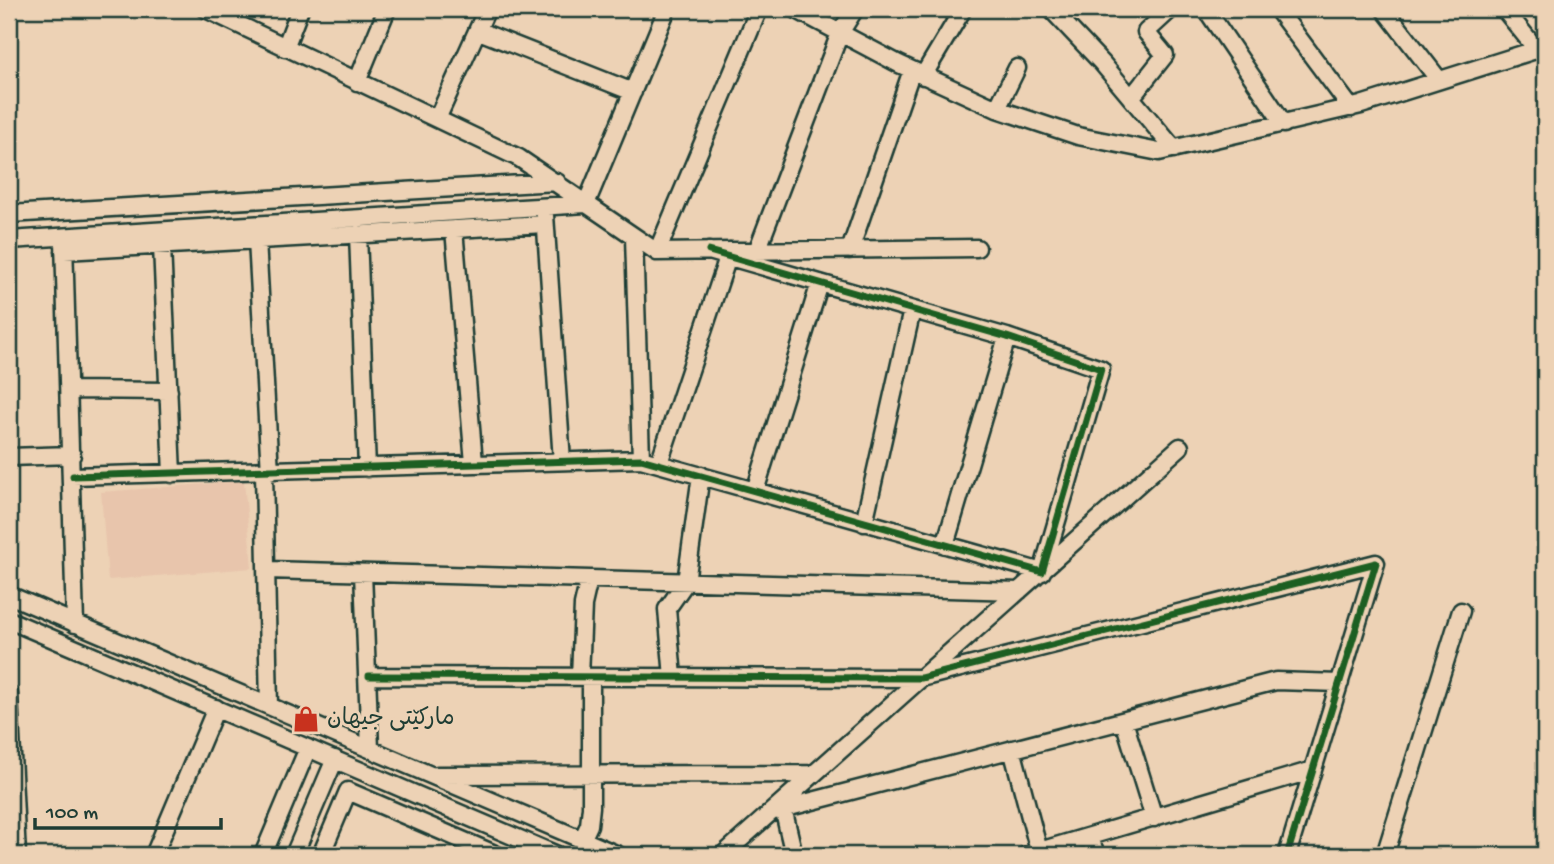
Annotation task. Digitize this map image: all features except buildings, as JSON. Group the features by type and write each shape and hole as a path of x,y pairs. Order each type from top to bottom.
{"street":[{"path":"208,9 519,158 657,252 709,251 729,254 820,284 1007,337 1101,369 1042,572"},
{"path":"285,48 300,9"},
{"path":"357,82 387,9"},
{"path":"437,119 487,9"},
{"path":"586,204 667,9"},
{"path":"657,252 759,9"},
{"path":"794,9 918,73 997,109 1078,136 1159,152 1351,108 1541,49 1504,9"},
{"path":"757,251 840,33 855,9"},
{"path":"850,250 918,73 963,9"},
{"path":"1131,98 1165,55 1146,32 1171,9"},
{"path":"1206,9 1284,124"},
{"path":"1277,9 1351,108"},
{"path":"1384,9 1439,80"},
{"path":"1055,10 1174,149"},
{"path":"479,31 633,92"},
{"path":"997,109 1017,68"},
{"path":"9,214 557,182"},
{"path":"9,240 162,246 454,229 545,216 586,204"},
{"path":"64,243 545,216"},
{"path":"545,216 562,461"},
{"path":"454,229 474,463"},
{"path":"358,234 367,468"},
{"path":"634,237 641,459"},
{"path":"257,240 267,472 269,706"},
{"path":"64,243 73,476 75,624"},
{"path":"162,246 172,474"},
{"path":"729,254 757,251 977,248"},
{"path":"659,463 729,254"},
{"path":"755,491 820,284"},
{"path":"864,523 912,310"},
{"path":"945,545 1007,337"},
{"path":"70,390 169,391"},
{"path":"723,855 777,810 812,774 1180,447"},
{"path":"9,457 72,455"},
{"path":"73,476 641,459 1042,572"},
{"path":"673,677 667,609 687,582 701,475"},
{"path":"369,676 921,678 1376,563 1287,855"},
{"path":"268,570 1019,591"},
{"path":"363,573 370,749"},
{"path":"582,840 589,825 583,605 589,579"},
{"path":"9,595 618,855"},
{"path":"1385,855 1461,611"},
{"path":"9,620 557,855"},
{"path":"777,810 1276,681 1340,683"},
{"path":"9,694 17,855"},
{"path":"154,855 216,708"},
{"path":"1124,721 1154,818"},
{"path":"263,855 308,748"},
{"path":"1012,750 1033,853 1313,770"},
{"path":"294,855 335,760"},
{"path":"431,775 812,774"},
{"path":"321,855 348,791 497,855"},
{"path":"777,810 794,855"},
{"path":"1090,836 1096,855"}],"shaded area":[{"path":"244,481 252,568 108,580 101,492"}],"cycle path":[{"path":"73,476 641,459 1042,572 1101,369 1007,337 709,251"},
{"path":"369,676 921,678 1376,563 1287,855"}],"place":[{"name":"مارکێتی جیهان","path":"306,719"}]}
